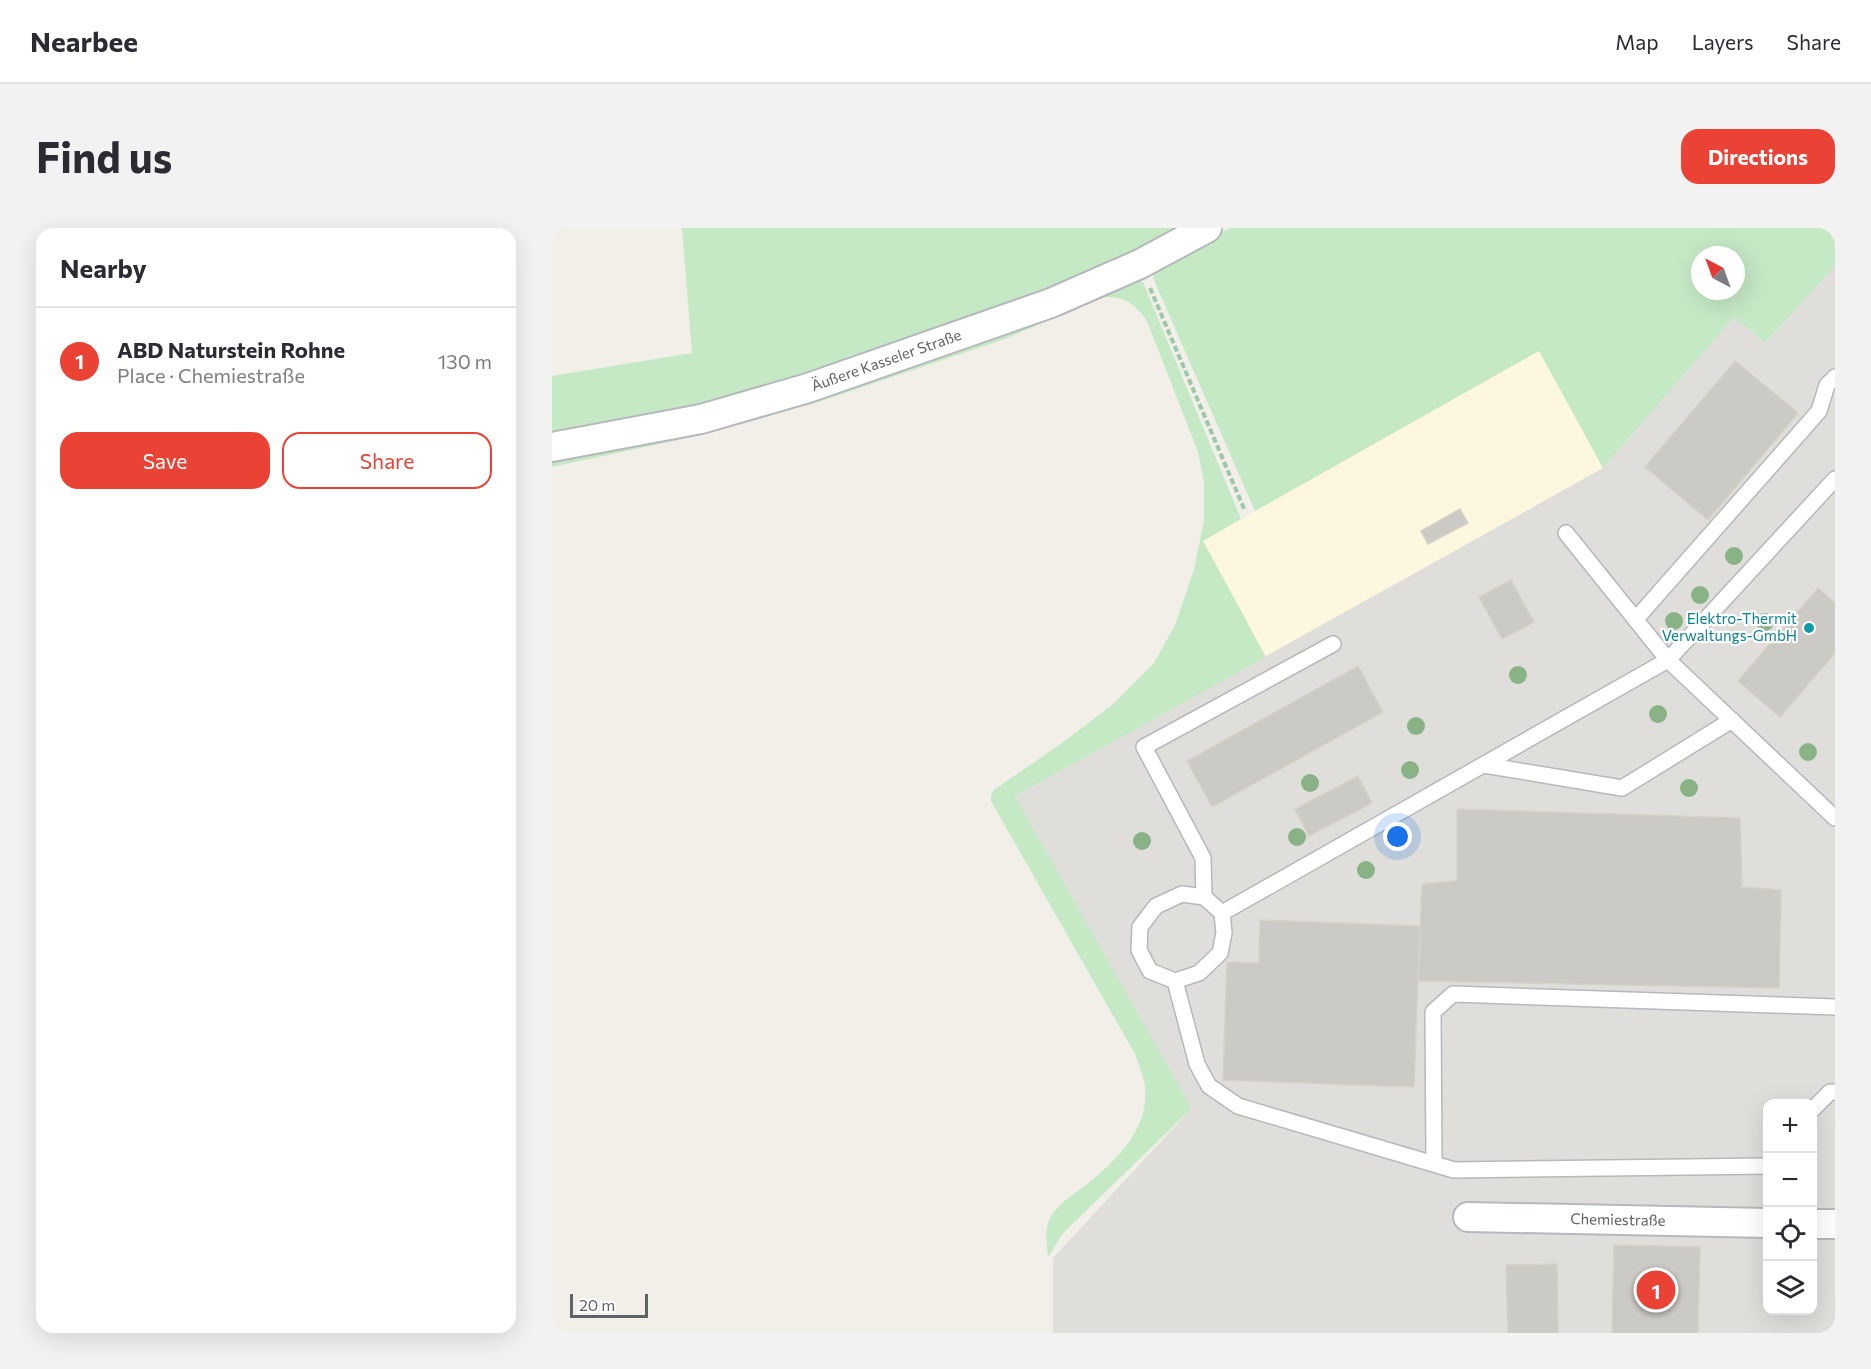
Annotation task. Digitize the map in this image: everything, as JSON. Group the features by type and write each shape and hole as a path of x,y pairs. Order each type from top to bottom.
{"street":[{"name":"Äußere Kasseler Straße","path":"552,447 701,419 808,388 1051,303 1140,264 1208,228"},
{"name":"Chemiestraße","path":"1468,1217 1763,1223"},
{"path":"1817,1224 1835,1224"}],"lane":[{"path":"1636,620 1819,411 1827,385 1835,377"},
{"path":"1222,913 1668,660 1835,479"},
{"path":"1566,533 1668,660 1835,818"},
{"path":"1204,897 1203,858 1144,747 1333,644"},
{"path":"1484,765 1622,788 1732,720"},
{"path":"1182,894 1204,897 1222,913 1224,933 1220,953 1199,973 1175,981 1150,971 1139,950 1140,927 1156,906 1182,894"},
{"path":"1175,981 1197,1064 1209,1086 1238,1106 1454,1170 1763,1166"},
{"path":"1434,1164 1433,1011 1453,994 1835,1007"},
{"path":"1817,1105 1830,1092 1835,1092"}],"path":[{"path":"1149,286 1245,511"}],"shaded area":[{"path":"1835,266 1835,1333 1053,1333 1053,1258 1192,1108 1015,796 1603,468 1734,317 1765,343"},
{"path":"1539,351 1603,468 1266,657 1203,541"}],"green space":[{"path":"682,228 1188,228 1007,309 710,406 552,438 552,376 692,353"},
{"path":"1230,228 1835,228 1835,266 1765,343 1734,317 1603,468 1539,351 1255,511 1153,278 1156,265"},
{"path":"1132,279 1143,282 1241,519 1203,541 1266,657 1015,796 1192,1108 1063,1233 1048,1257 1047,1231 1051,1216 1062,1203 1109,1165 1130,1140 1143,1113 1144,1081 1135,1054 991,801 991,795 994,790 1112,705 1154,663 1175,625 1194,570 1204,520 1204,482 1198,452 1147,321 1138,309 1128,302 1122,299 1101,297 1005,339 815,403 701,435 552,467 552,460"}],"building":[{"path":"1735,361 1798,413 1708,520 1645,467"},
{"path":"1460,509 1468,523 1428,544 1421,531"},
{"path":"1511,580 1534,622 1502,639 1479,597"},
{"name":"Elektro-Thermit Verwaltungs-GmbH","path":"1818,588 1835,603 1835,653 1780,717 1738,681"},
{"path":"1358,666 1383,712 1212,807 1187,761"},
{"path":"1358,776 1372,803 1309,836 1295,809"},
{"path":"1457,809 1740,818 1742,887 1781,890 1779,988 1418,981 1422,884 1457,881"},
{"path":"1260,920 1420,926 1414,1087 1223,1080 1227,962 1259,963"},
{"path":"1614,1245 1700,1247 1698,1333 1612,1333"},
{"path":"1557,1264 1558,1333 1508,1333 1506,1265"}],"place":[{"name":"Elektro-Thermit Verwaltungs-GmbH","path":"1809,628"},
{"name":"ABD Naturstein Rohne","path":"1656,1290"}]}
